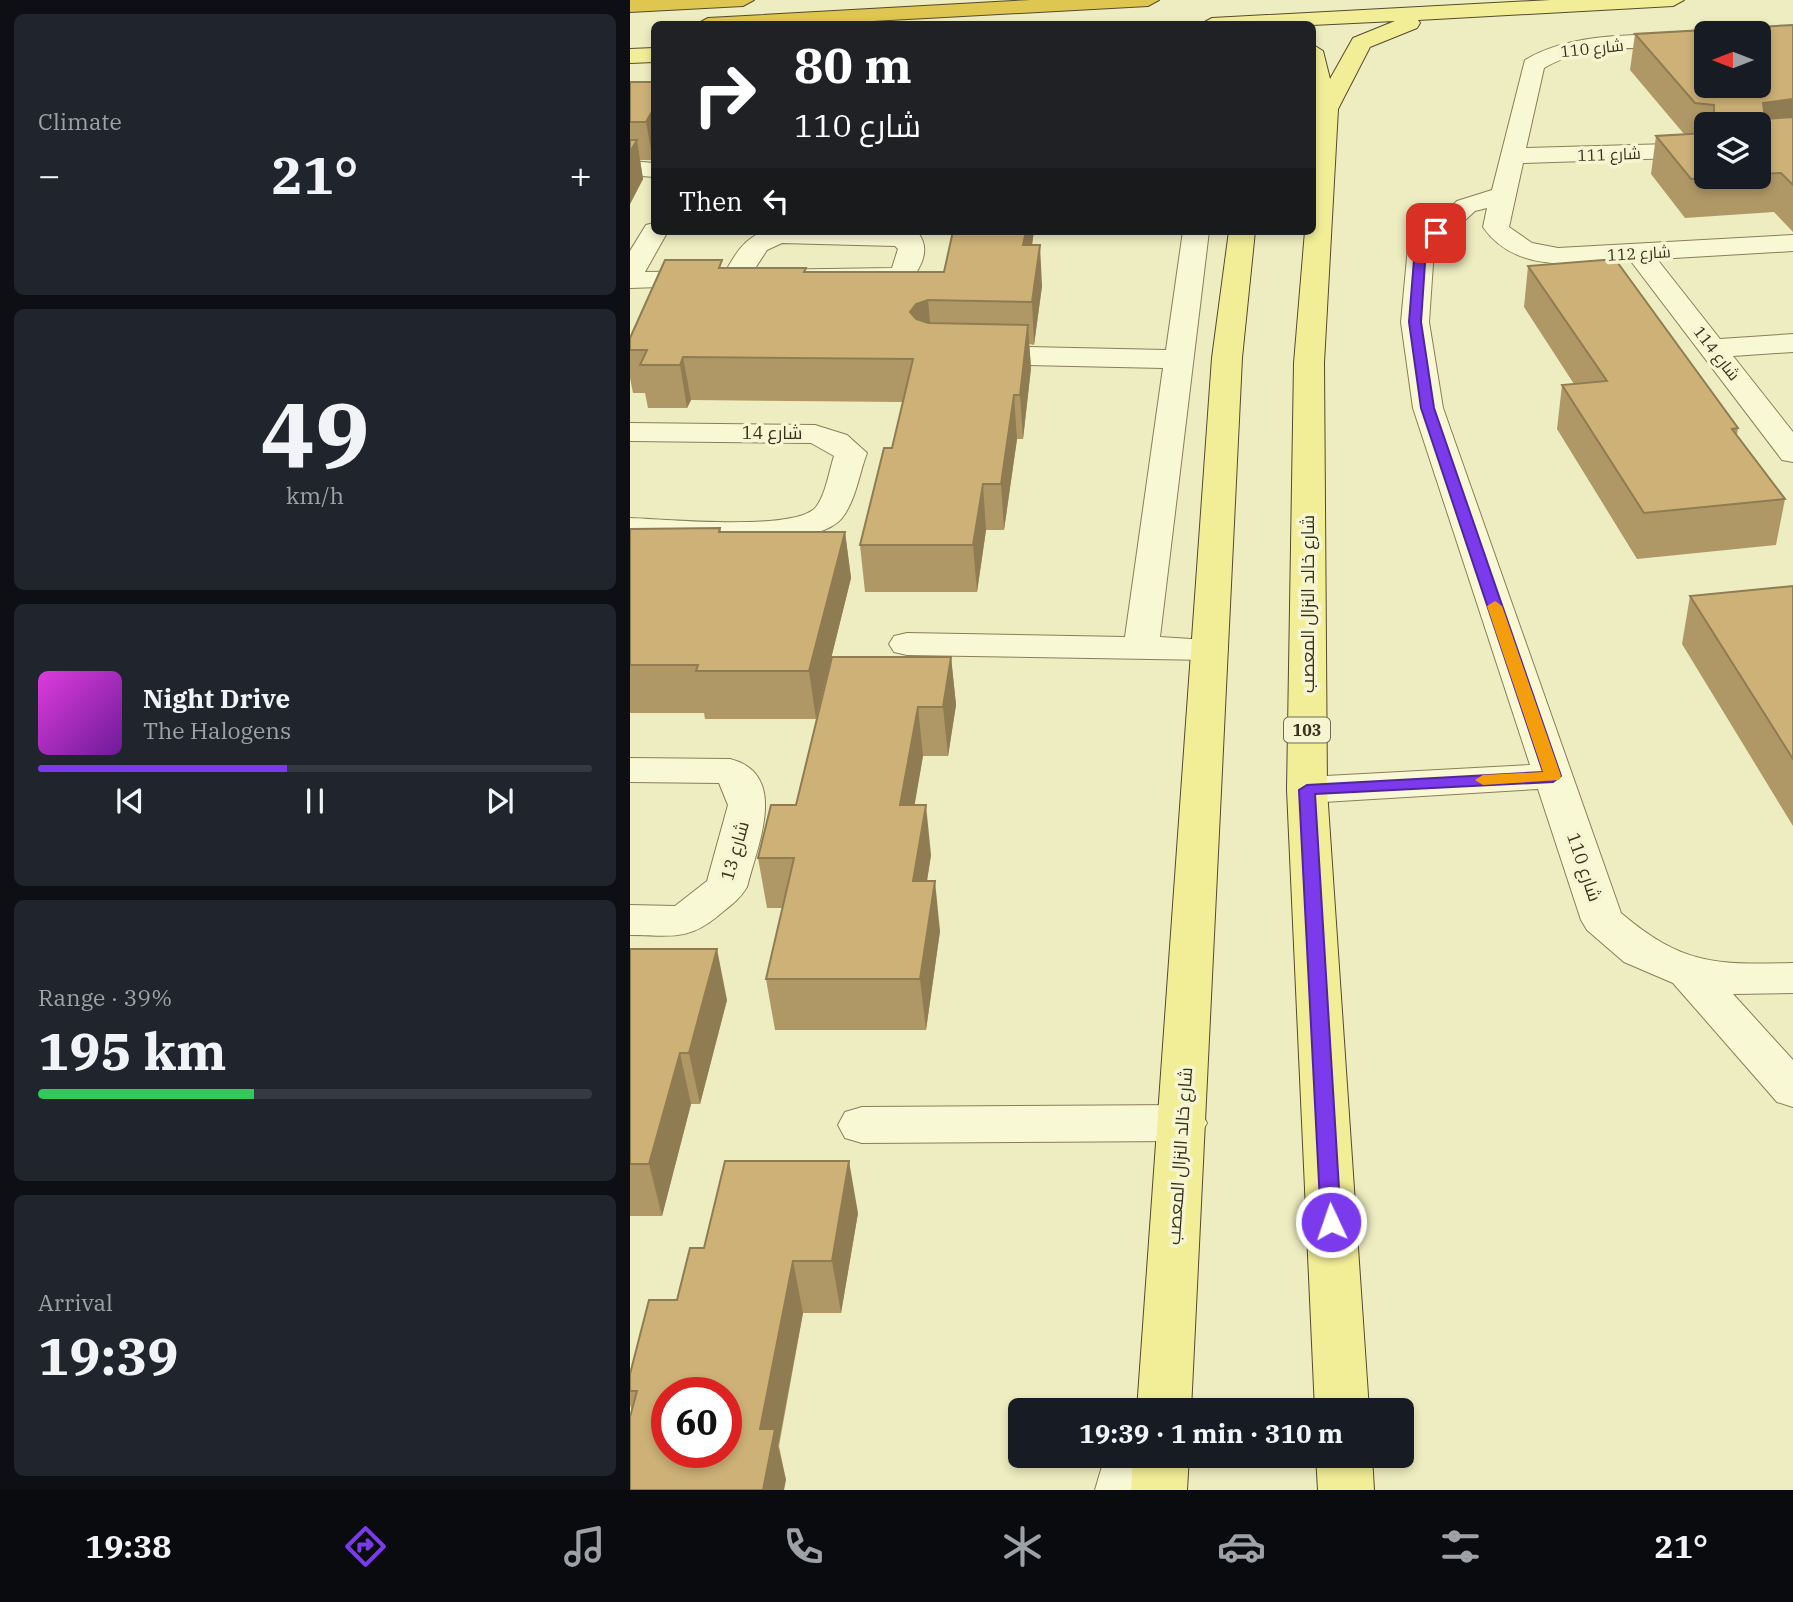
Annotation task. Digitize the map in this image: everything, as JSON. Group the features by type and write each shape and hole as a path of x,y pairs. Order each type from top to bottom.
{"highway":[{"path":"630,4 718,0"},
{"path":"630,4 748,0"},
{"path":"763,21 1148,0"}],"main road":[{"path":"1224,21 1253,14 1304,21 1673,0"},
{"path":"1326,108 1361,43 1442,12"},
{"path":"630,56 651,55"},
{"name":"شارع خالد النزال المعصب","path":"1316,68 1326,108 1309,363 1307,790 1341,1398"},
{"name":"شارع خالد النزال المعصب","path":"1165,1398 1227,358 1242,235"},
{"path":"1159,1490 1160,1468"},
{"path":"1345,1468 1346,1490"}],"street":[{"name":"شارع 110","path":"1694,42 1558,50 1543,56 1533,65 1498,212 1466,206 1421,247 1415,322 1427,408 1602,920 1640,953 1689,973 1740,980 1793,978"},
{"name":"شارع 111","path":"1512,155 1579,156 1694,151"},
{"path":"630,168 651,170"},
{"name":"شارع 112","path":"1498,212 1502,238 1531,252 1558,256 1639,254 1793,243"},
{"path":"630,274 653,235"},
{"path":"1141,648 1195,235"},
{"path":"630,280 900,276 906,269 912,245 910,240 895,238 782,236 763,239 755,245 736,278"},
{"name":"114 شارع","path":"1639,254 1793,453"},
{"path":"1714,348 1793,343"},
{"path":"945,354 1179,359"},
{"name":"شارع 14","path":"630,432 815,434 836,442 851,453 829,514 812,525 779,532 630,528"},
{"path":"907,644 1210,649"},
{"name":"شارع 13","path":"630,770 730,771 743,786 748,805 726,887 685,920 630,920"},
{"path":"1307,790 1553,776"},
{"path":"1689,973 1793,1090"},
{"path":"862,1125 1183,1123"},
{"path":"1150,1398 1168,1335"},
{"path":"1123,1490 1129,1468"}],"building":[{"path":"1793,25 1793,99 1763,103 1764,112 1714,112 1714,105 1695,103 1635,34 1694,31 1694,98 1771,98 1771,26"},
{"path":"630,82 651,82 651,113 646,122 630,122"},
{"path":"1793,117 1793,185 1781,173 1771,173 1771,119"},
{"path":"1694,134 1694,179 1691,179 1656,136"},
{"path":"630,140 637,140 630,152"},
{"path":"952,235 1025,235 1023,245 1040,245 1032,302 928,300 916,304 910,312 916,319 928,323 1028,325 1020,395 1014,395 1001,484 983,484 973,545 860,545 884,448 892,448 913,359 683,357 680,365 640,365 647,350 630,350 630,338 665,260 722,260 719,268 806,268 804,272 944,272"},
{"path":"1615,259 1738,428 1732,429 1785,499 1644,513 1562,385 1607,381 1528,266"},
{"path":"720,528 719,532 845,532 809,671 696,671 698,665 630,665 630,529"},
{"path":"1793,586 1793,759 1690,596"},
{"path":"832,657 951,657 943,707 918,707 900,805 926,805 913,881 935,881 920,979 766,979 794,858 758,858 771,805 796,805"},
{"path":"630,949 717,949 689,1053 680,1053 649,1164 630,1164"},
{"path":"725,1161 849,1161 832,1261 793,1261 760,1429 775,1429 763,1490 630,1490 630,1417 637,1391 630,1391 630,1374 649,1300 677,1300 690,1248 704,1248"}],"slow traffic":[{"path":"1483,780 1553,776 1495,606"}],"route":[{"path":"1331,1222 1307,790 1553,776 1427,408 1415,322 1421,247 1436,233"}]}
